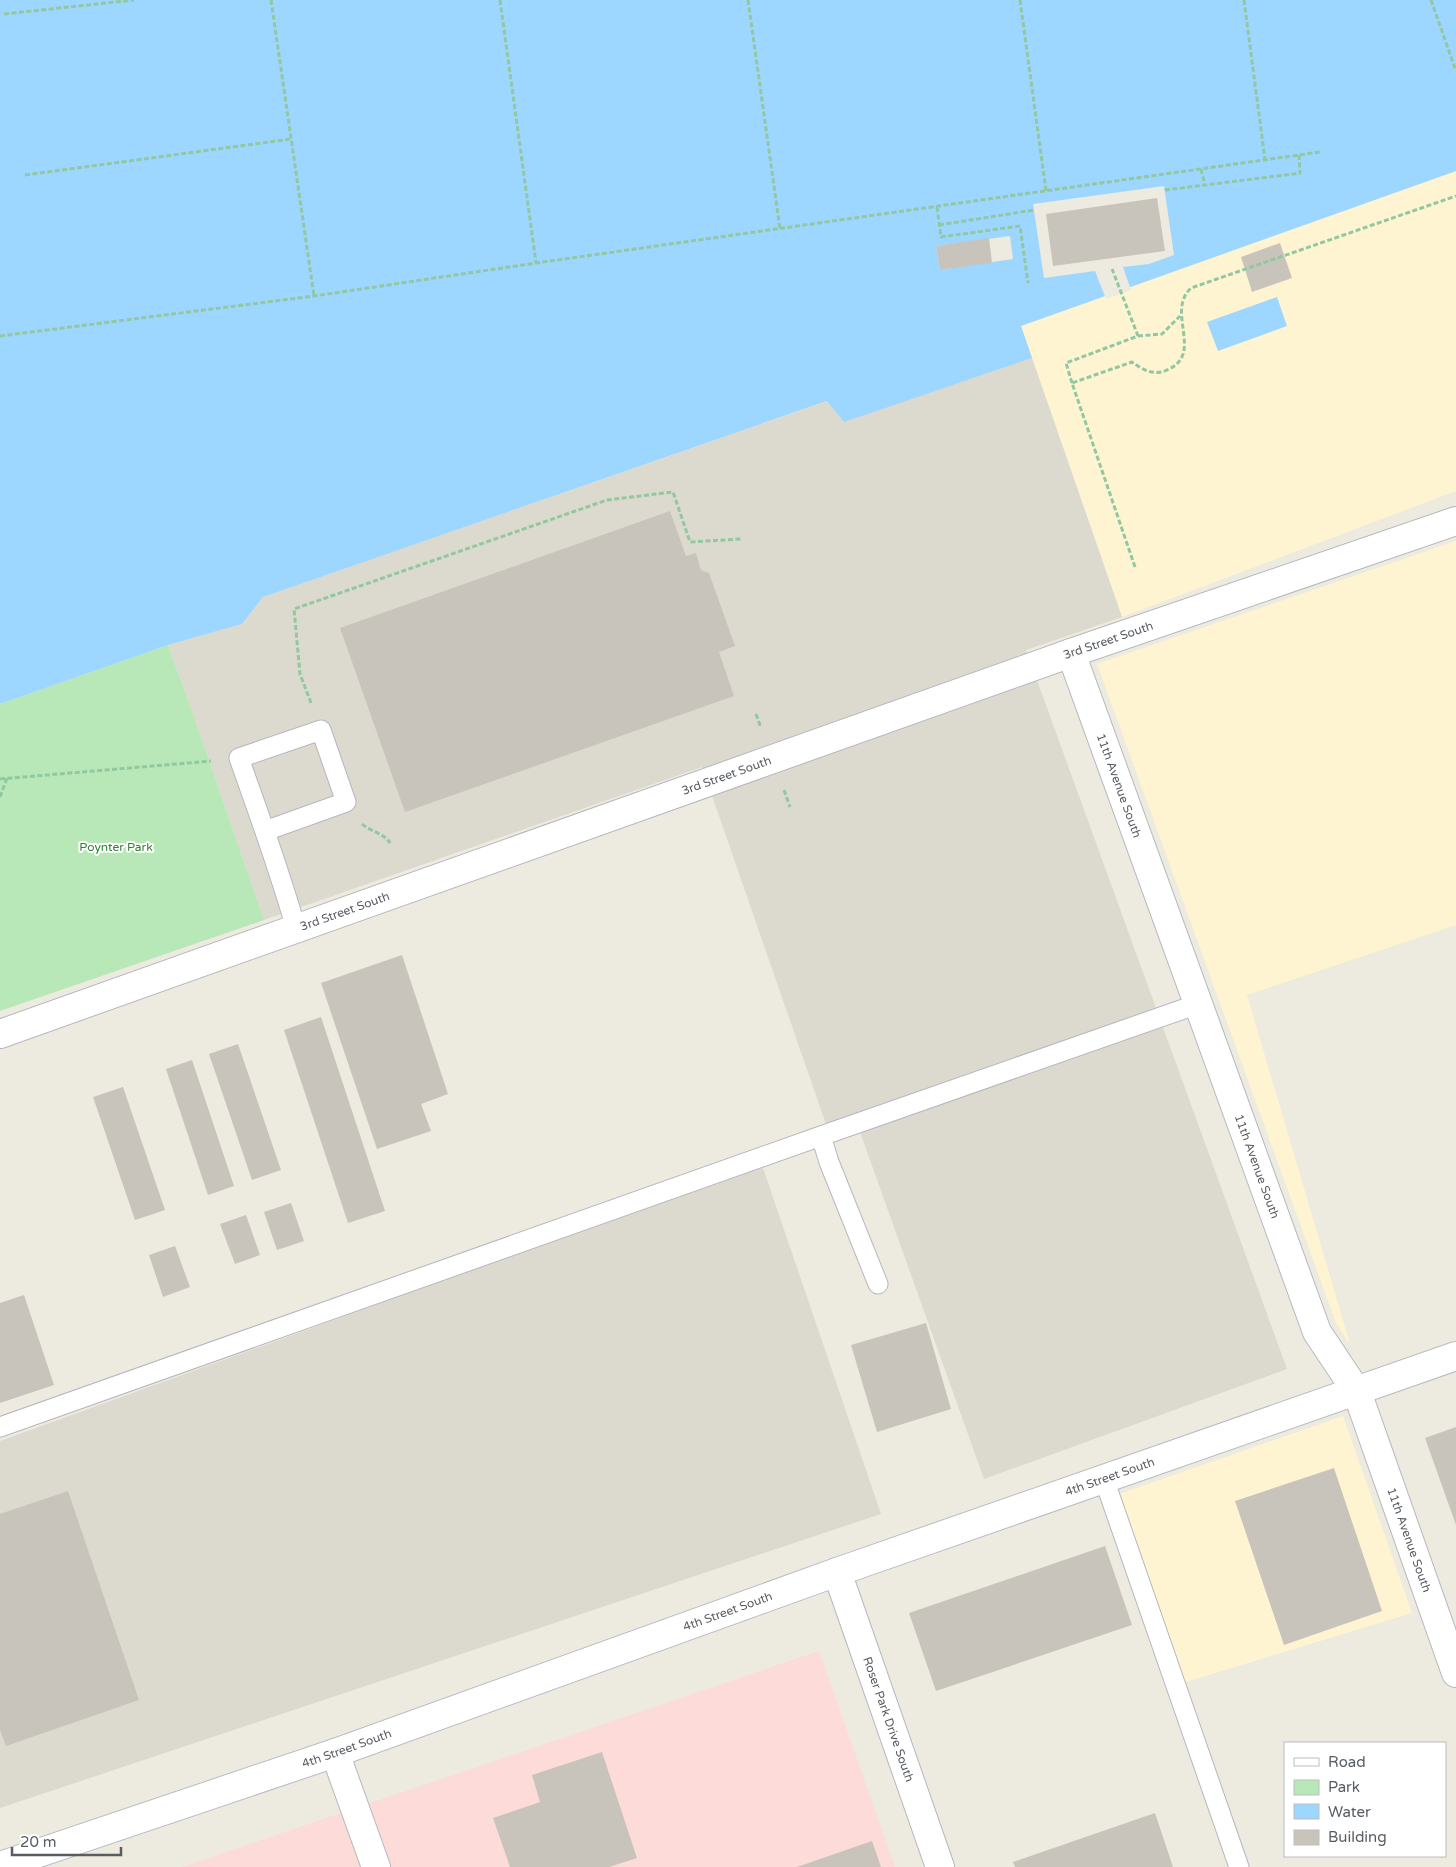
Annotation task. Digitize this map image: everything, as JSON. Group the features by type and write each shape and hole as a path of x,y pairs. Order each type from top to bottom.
{"street":[{"name":"3rd Street South","path":"0,1034 1071,653 1456,521"},
{"name":"11th Avenue South","path":"1071,653 1317,1332 1357,1392 1456,1673"},
{"name":"4th Street South","path":"0,1866 335,1753 837,1572 1456,1356"},
{"name":"Roser Park Drive South","path":"837,1572 940,1867"},
{"path":"335,1753 376,1867"}],"lane":[{"path":"265,830 346,802 320,730 239,758 283,881 296,929"},
{"path":"0,1427 1198,1004"},
{"path":"821,1136 829,1162 878,1284"},
{"path":"1104,1479 1239,1867"}],"path":[{"path":"4,14 134,0"},
{"path":"271,0 314,296"},
{"path":"500,0 536,263"},
{"path":"748,0 780,229"},
{"path":"1020,0 1046,191"},
{"path":"1244,0 1265,160"},
{"path":"1431,0 1456,71"},
{"path":"25,175 291,138"},
{"path":"0,336 314,296 1320,152"},
{"path":"1165,190 1301,173 1299,155"},
{"path":"1201,169 1204,185"},
{"path":"1072,383 1132,362 1142,370 1153,373 1164,372 1176,366 1182,357 1186,344 1181,315 1182,303 1185,294 1191,288 1456,196"},
{"path":"936,207 941,237 1020,226 1028,283"},
{"path":"939,225 1034,210"},
{"path":"1112,269 1138,336"},
{"path":"1135,567 1066,363 1138,336 1162,334 1181,315"},
{"path":"320,730 300,674 294,609 608,500 673,492 690,542 741,538"},
{"path":"0,779 239,758"},
{"path":"0,797 8,778"}],"shaded area":[{"path":"1456,171 1456,491 1122,617 1021,326"},
{"path":"1032,358 1122,617 1026,650 1287,1369 984,1479 855,1118 827,1127 702,767 264,920 168,645 242,624 263,597 828,401 844,421"},
{"path":"1456,541 1456,925 1247,995 1350,1344 1336,1323 1097,664"},
{"path":"762,1165 881,1514 0,1808 0,1441"},
{"path":"1343,1416 1412,1613 1169,1687 1102,1500"},
{"path":"819,1651 895,1867 182,1867"}],"green space":[{"name":"Poynter Park","path":"168,645 264,920 0,1011 0,704"}],"water":[{"path":"0,0 1456,0 1456,171 1021,326 1032,358 844,422 827,401 263,597 242,624 168,645 0,704"},
{"path":"1277,297 1287,326 1218,351 1207,322"}],"pier":[{"path":"1164,186 1174,255 1149,264 1123,267 1131,290 1106,299 1095,271 1044,278 1033,204"},
{"path":"1010,236 1013,259 940,270 936,246"}],"building":[{"path":"1157,198 1165,251 1053,266 1046,214"},
{"path":"989,238 992,263 940,270 936,246"},
{"path":"1280,243 1292,278 1252,292 1241,257"},
{"path":"670,511 686,556 696,553 701,570 709,573 735,646 719,652 734,696 405,812 340,628"},
{"path":"402,955 448,1094 421,1104 431,1131 377,1149 321,983"},
{"path":"321,1017 385,1211 348,1223 284,1030"},
{"path":"238,1044 281,1170 252,1180 209,1054"},
{"path":"192,1060 234,1186 208,1195 166,1069"},
{"path":"123,1087 165,1210 135,1220 93,1097"},
{"path":"291,1203 304,1241 277,1250 264,1212"},
{"path":"246,1215 260,1255 235,1264 220,1224"},
{"path":"175,1246 190,1287 163,1297 149,1255"},
{"path":"24,1295 54,1385 0,1403 0,1303"},
{"path":"926,1323 951,1409 877,1432 851,1345"},
{"path":"1456,1427 1456,1525 1425,1438"},
{"path":"1334,1468 1382,1611 1284,1645 1235,1501"},
{"path":"68,1491 139,1700 6,1746 0,1730 0,1514"},
{"path":"1105,1546 1132,1625 936,1691 909,1613"},
{"path":"602,1752 637,1858 609,1867 510,1867 493,1818 540,1802 532,1775"},
{"path":"1155,1813 1173,1867 1015,1867 1013,1862"},
{"path":"872,1841 881,1867 797,1867"}]}
